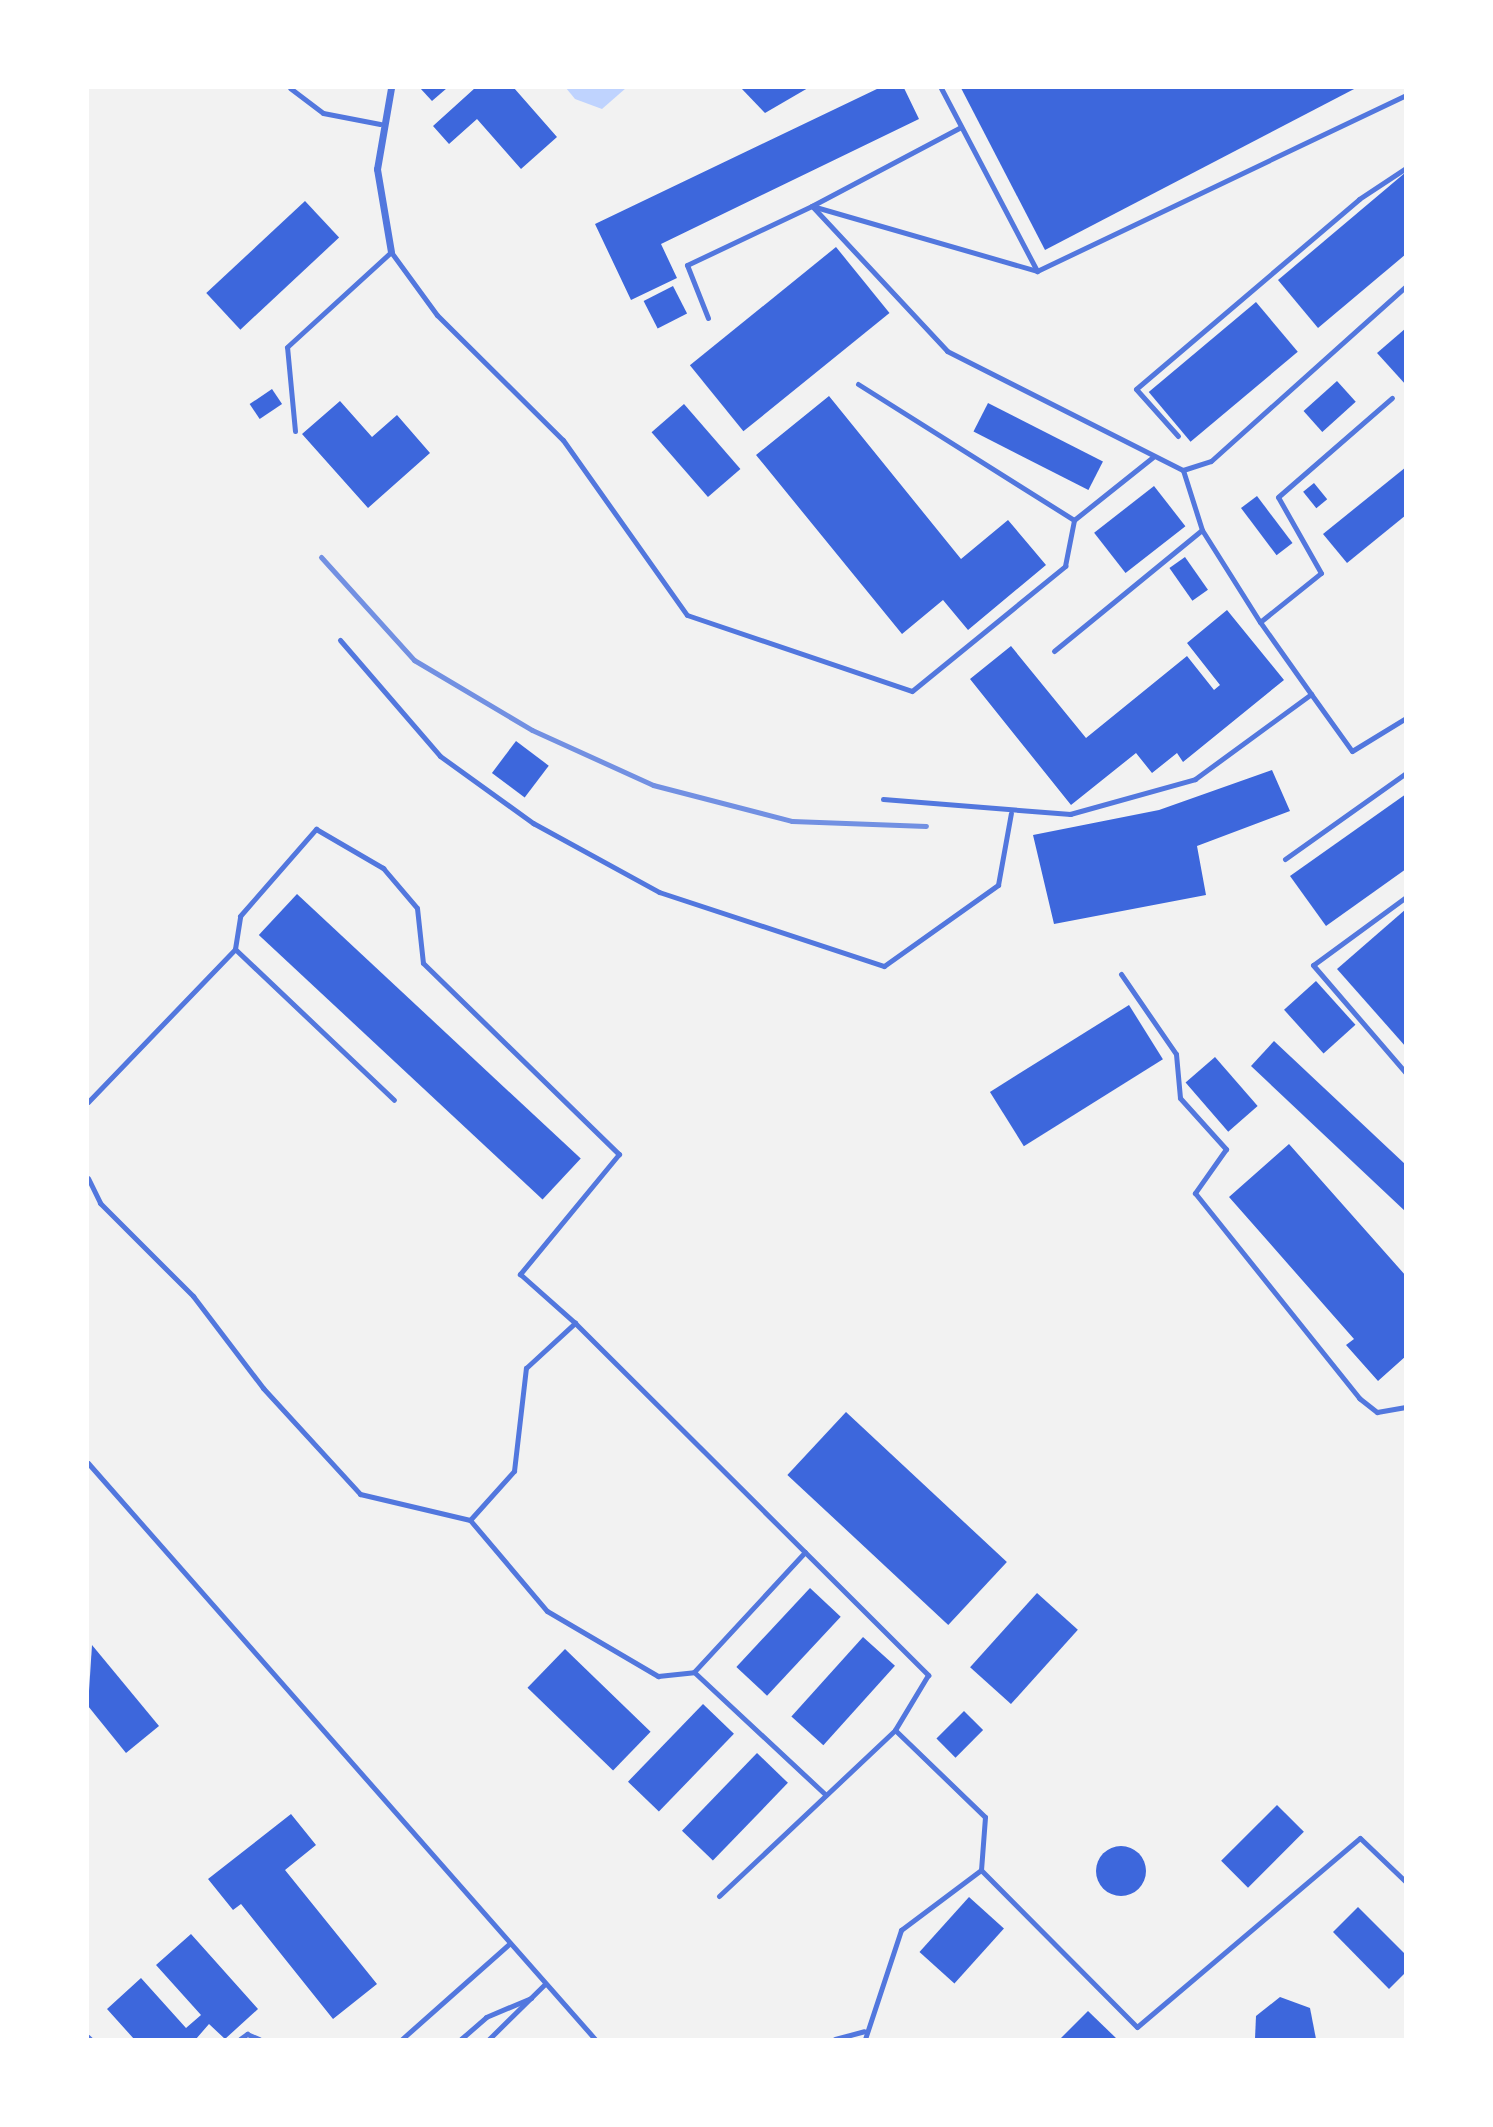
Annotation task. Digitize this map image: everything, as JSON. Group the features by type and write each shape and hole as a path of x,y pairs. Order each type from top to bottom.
{"street":[{"path":"391,88 380,124 377,169 391,252"}],"lane":[{"path":"290,88 323,113 380,124"},
{"path":"941,88 1037,271"},
{"path":"812,206 1037,271 1405,95"},
{"path":"708,318 687,265 812,206 961,127"},
{"path":"1178,436 1136,389 1359,199 1405,168"},
{"path":"812,206 947,351 1183,470 1211,461 1405,286"},
{"path":"295,431 287,347 391,252 438,315 563,440 687,615 912,691 1065,566 1074,520 1153,457"},
{"path":"858,384 1074,520"},
{"path":"1260,622 1321,573 1278,497 1392,398"},
{"path":"1183,470 1202,530 1260,622 1352,751 1405,718"},
{"path":"1054,651 1202,530"},
{"path":"340,640 440,756 533,823 659,892 884,966 998,885 1011,813"},
{"path":"884,799 1011,813 1070,814 1195,779 1311,694"},
{"path":"1285,859 1405,774"},
{"path":"88,1102 235,949 240,916 316,829 383,868 417,908 424,963 619,1154 520,1274 575,1324 928,1675 895,1730 719,1896"},
{"path":"1405,897 1313,965 1405,1073"},
{"path":"235,949 394,1100"},
{"path":"1121,974 1176,1054 1180,1098 1226,1149 1195,1193 1359,1398 1377,1412 1405,1407"},
{"path":"88,1178 100,1203 193,1296 263,1388 360,1494 470,1520 547,1611 659,1676 694,1672 804,1552"},
{"path":"470,1520 514,1471 526,1367 575,1324"},
{"path":"88,1463 594,2039"},
{"path":"694,1672 826,1795"},
{"path":"865,2039 864,2031 901,1930 981,1870 985,1817 895,1730"},
{"path":"981,1870 1137,2027 1360,1839 1405,1882"},
{"path":"402,2039 510,1943"},
{"path":"489,2039 545,1984"},
{"path":"461,2039 486,2017 531,1998"},
{"path":"835,2039 864,2031"},
{"path":"240,2039 247,2034 259,2039"}],"water":[{"path":"566,88 626,88 602,109 575,99"}],"building":[{"path":"420,88 447,88 432,101"},
{"path":"475,88 514,88 557,137 521,169 477,119 449,144 433,126"},
{"path":"741,88 808,88 765,113"},
{"path":"879,88 904,88 919,119 661,244 677,278 631,300 595,224"},
{"path":"961,88 1356,88 1045,250"},
{"path":"1406,172 1406,254 1318,328 1278,280"},
{"path":"305,201 339,238 240,330 206,293"},
{"path":"836,247 889,313 743,431 690,365"},
{"path":"673,286 687,314 658,329 644,301"},
{"path":"1256,302 1298,352 1191,442 1149,392"},
{"path":"1406,328 1406,385 1377,353"},
{"path":"1337,381 1356,402 1322,432 1304,411"},
{"path":"272,389 282,404 260,419 250,404"},
{"path":"829,396 961,559 1008,520 1046,565 968,630 943,600 902,634 756,455"},
{"path":"340,401 372,437 397,415 430,453 368,508 302,434"},
{"path":"988,403 1103,462 1088,490 973,432"},
{"path":"684,404 740,469 708,497 652,432"},
{"path":"1406,467 1406,515 1347,563 1323,534"},
{"path":"1314,483 1327,499 1316,508 1303,492"},
{"path":"1154,486 1185,526 1126,573 1094,533"},
{"path":"1257,496 1293,543 1277,555 1241,508"},
{"path":"1185,557 1208,590 1192,601 1169,568"},
{"path":"1227,610 1284,680 1183,762 1177,753 1152,773 1136,753 1071,805 970,679 1011,646 1086,738 1187,656 1214,690 1220,685 1187,643"},
{"path":"516,741 549,766 525,798 492,773"},
{"path":"1272,770 1290,811 1197,846 1206,895 1054,924 1033,835 1159,810"},
{"path":"1406,794 1406,869 1326,926 1290,876"},
{"path":"297,894 581,1159 543,1200 259,935"},
{"path":"1406,909 1406,1047 1337,969"},
{"path":"1316,981 1355,1025 1324,1054 1284,1010"},
{"path":"1129,1005 1163,1059 1024,1146 990,1092"},
{"path":"1274,1041 1406,1165 1406,1212 1251,1066"},
{"path":"1215,1057 1258,1106 1228,1132 1186,1083"},
{"path":"1289,1144 1406,1276 1406,1356 1378,1381 1346,1345 1354,1339 1229,1197"},
{"path":"846,1412 1007,1562 948,1625 787,1475"},
{"path":"810,1588 841,1617 767,1696 736,1667"},
{"path":"1037,1593 1078,1630 1011,1704 970,1667"},
{"path":"863,1637 895,1666 823,1745 791,1717"},
{"path":"92,1645 159,1726 126,1753 88,1706"},
{"path":"565,1649 651,1732 613,1771 527,1688"},
{"path":"703,1704 734,1734 659,1812 628,1782"},
{"path":"964,1711 983,1730 956,1758 936,1739"},
{"path":"757,1753 788,1783 713,1861 682,1831"},
{"path":"1277,1805 1304,1832 1248,1888 1221,1861"},
{"path":"291,1814 316,1845 285,1870 377,1984 333,2019 241,1904 233,1910 208,1879"},
{"path":"1121,1846 1139,1853 1146,1871 1139,1889 1121,1896 1103,1889 1096,1871 1103,1853"},
{"path":"969,1897 1004,1928 954,1983 919,1952"},
{"path":"1358,1907 1406,1955 1406,1972 1389,1989 1333,1932"},
{"path":"191,1934 258,2009 225,2039 209,2024 196,2039 134,2039 107,2009 141,1978 186,2028 201,2015 156,1965"},
{"path":"1280,1997 1310,2008 1316,2039 1255,2039 1256,2016"},
{"path":"1088,2011 1117,2039 1060,2039"}],"railway":[{"path":"321,557 414,660 532,730 653,785 792,821 926,826"}]}
